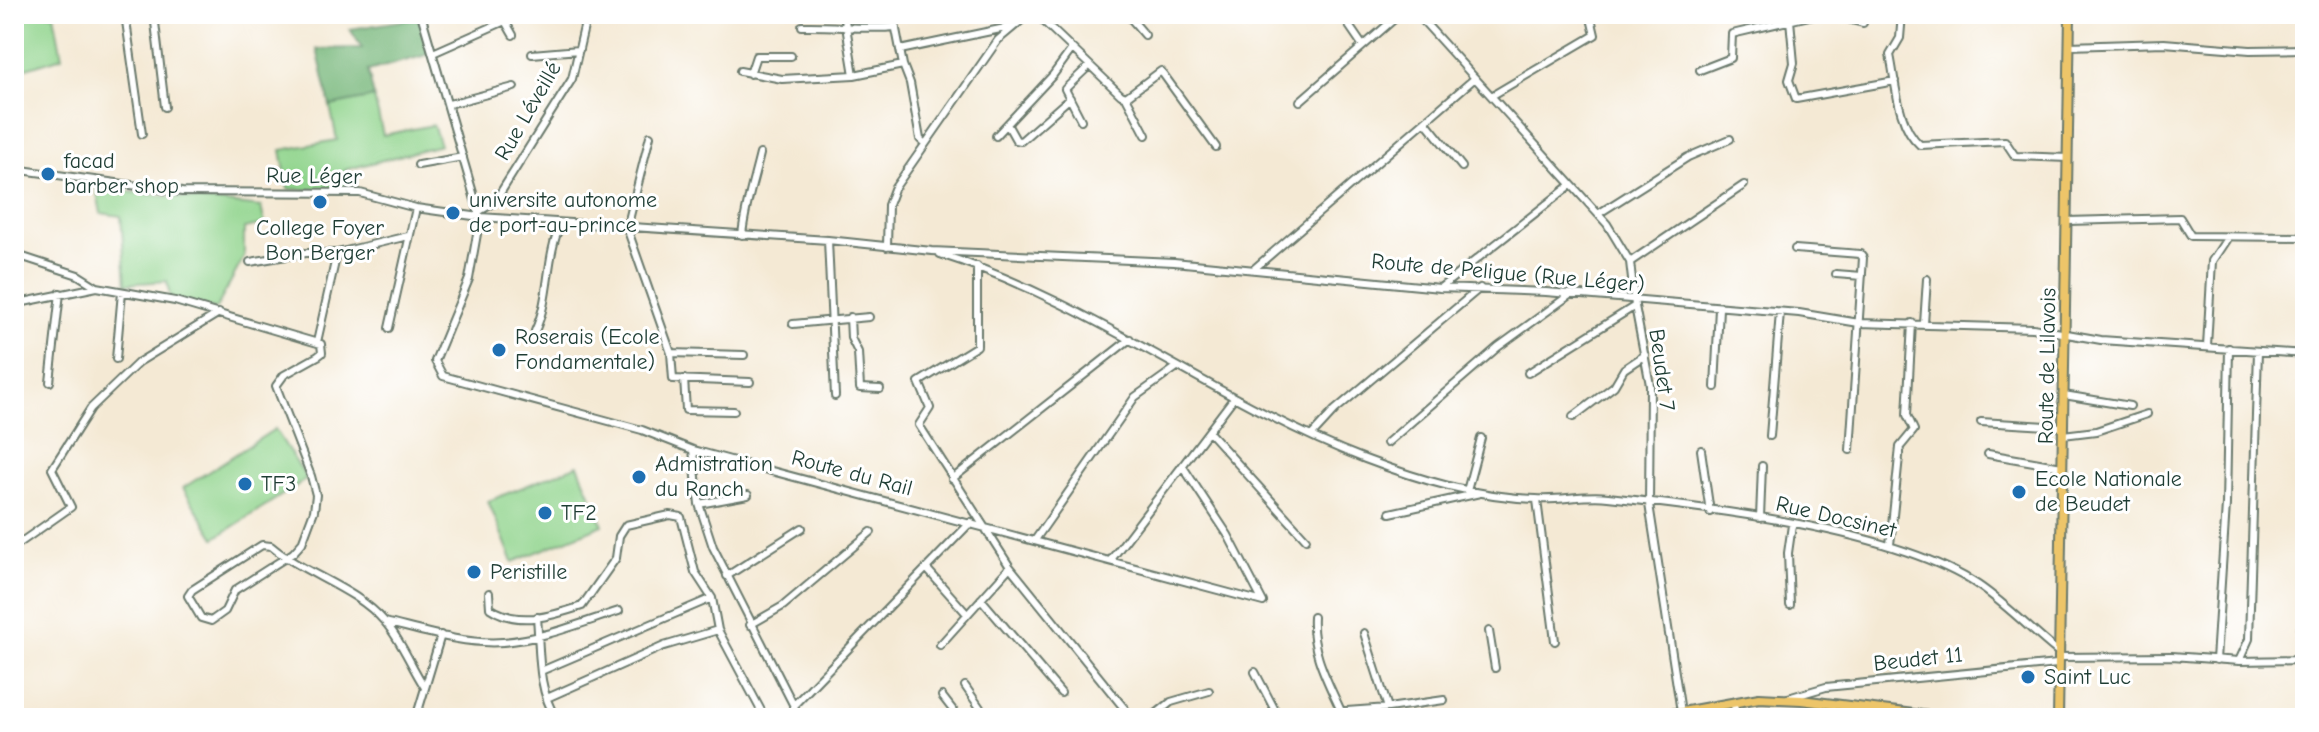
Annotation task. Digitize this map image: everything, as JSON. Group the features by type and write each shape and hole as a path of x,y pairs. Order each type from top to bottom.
{"main road":[{"name":"Route de Lilavois","path":"2058,718 2070,14"},
{"path":"1649,718 1733,703 1784,699 1946,718"}],"street":[{"path":"125,14 142,134"},
{"path":"154,14 165,107"},
{"path":"421,14 479,215"},
{"name":"Rue Léveillé","path":"479,215 494,203 572,79 587,14"},
{"path":"844,14 854,75"},
{"path":"893,14 920,139 925,144"},
{"path":"887,247 889,198 998,40 1029,14"},
{"path":"1036,14 1115,91 1126,97 1146,135"},
{"path":"1127,14 1145,35"},
{"path":"1341,14 1363,46"},
{"path":"1300,101 1400,14"},
{"name":"Beudet 7","path":"1417,14 1598,214 1630,262 1651,401 1649,504 1681,712"},
{"path":"1493,95 1595,35 1590,14"},
{"path":"1700,70 1731,58 1732,34 1818,14"},
{"path":"1828,14 1863,23"},
{"path":"1902,14 1900,38 1890,55 1909,132 1920,145 2005,141 2015,156 2068,158"},
{"path":"1790,20 1794,63 1789,80 1796,99 1895,81"},
{"path":"433,53 505,21 513,35"},
{"path":"802,26 844,25 854,30 896,27"},
{"path":"900,50 1012,26"},
{"path":"2069,46 2164,43 2250,50 2305,49"},
{"path":"996,136 1053,75 1072,49"},
{"path":"532,54 579,50"},
{"path":"750,74 756,56 791,56"},
{"path":"740,71 782,79 854,75 903,65"},
{"path":"1081,120 1066,86 1089,66"},
{"path":"1126,97 1161,71 1216,147"},
{"path":"1255,268 1475,78"},
{"path":"449,104 514,87"},
{"path":"1007,124 1015,138 1021,141 1070,98"},
{"path":"1425,121 1462,167"},
{"path":"650,136 627,228 671,353 673,379 750,382"},
{"path":"1598,214 1688,157 1730,139"},
{"path":"742,235 747,192 752,186 760,154"},
{"path":"418,165 463,157"},
{"name":"Rue Léger","path":"14,169 182,192 360,193 416,208 479,215 947,251"},
{"path":"1440,288 1571,185"},
{"path":"1630,262 1744,185"},
{"path":"389,328 416,208"},
{"name":"Route du Rail","path":"479,215 469,279 438,350 436,369 454,380 628,426 693,450 984,525 1263,602 1228,535 1183,467"},
{"path":"2067,221 2180,218 2186,222 2191,236 2305,237"},
{"path":"535,331 547,294 552,247 561,223"},
{"path":"250,262 305,253 337,253 408,236"},
{"path":"2207,346 2212,261 2228,237"},
{"path":"828,240 835,396"},
{"path":"1795,249 1860,254 1862,276 1850,450"},
{"name":"Rue Docsinet","path":"932,251 977,266 1074,307 1233,399 1365,459 1467,491 1537,500 1577,496 1760,518 1890,545 1978,586 2057,658"},
{"name":"Route de Peligue (Rue Léger)","path":"947,251 1255,268 1440,288 1571,294 1634,304 1780,312 1859,323 2033,328 2066,335 2305,354"},
{"path":"317,342 337,253"},
{"path":"14,254 78,275 97,287"},
{"path":"977,266 977,346 918,384 930,408 919,425 1010,567 1132,718"},
{"path":"1836,274 1862,276"},
{"path":"1924,324 1927,279"},
{"path":"14,304 97,287 219,313 317,342 322,349 318,356 284,375 276,386 316,495 302,543 284,559 235,590 225,611 211,621 201,618 190,601 192,590 262,545 271,546 284,559 357,600 385,622 424,686"},
{"path":"1312,435 1335,410 1480,288"},
{"path":"116,359 122,292"},
{"path":"50,382 60,293"},
{"path":"1387,443 1498,347 1571,294"},
{"path":"1528,373 1634,304"},
{"path":"1715,387 1719,308"},
{"path":"1770,436 1780,312"},
{"path":"14,547 71,507 52,469 91,408 152,352 219,313"},
{"path":"850,317 851,338 858,352 860,388 880,389"},
{"path":"793,324 869,317"},
{"path":"1890,545 1900,447 1914,430 1907,415 1912,323"},
{"path":"952,479 1130,339"},
{"path":"2216,660 2226,505 2229,348"},
{"path":"2239,661 2249,639 2258,351"},
{"path":"671,353 744,355"},
{"path":"1573,417 1614,386 1624,369 1645,355"},
{"path":"1035,540 1135,397 1177,367"},
{"path":"684,379 686,410 734,411"},
{"path":"2064,395 2130,406"},
{"path":"1110,561 1233,399"},
{"path":"1981,422 2091,433 2147,414"},
{"path":"1209,432 1306,539"},
{"path":"1467,491 1481,438"},
{"path":"693,450 699,504 727,576 800,718"},
{"path":"1701,450 1710,512"},
{"path":"1988,454 2062,467"},
{"path":"1760,518 1762,466"},
{"path":"2303,660 2305,478"},
{"path":"1390,513 1432,506 1483,492"},
{"path":"699,504 748,495"},
{"path":"1537,500 1555,641"},
{"path":"489,593 490,608 503,617 537,617 582,606 616,558 619,536 626,525 670,515 681,517 695,572 712,598 718,630 765,718"},
{"path":"793,706 971,522"},
{"path":"1790,605 1788,553 1792,525"},
{"path":"727,576 802,528"},
{"path":"750,625 783,606 871,532"},
{"path":"940,645 1010,567"},
{"path":"927,569 967,614"},
{"path":"541,671 712,598"},
{"path":"981,599 1061,693"},
{"path":"385,622 441,635 502,642 539,635 619,611"},
{"path":"537,617 541,671 555,717"},
{"path":"1313,617 1312,634 1318,658 1341,711"},
{"path":"547,698 664,646 718,630"},
{"path":"1489,631 1495,668"},
{"path":"1364,633 1388,708"},
{"path":"416,718 441,635"},
{"name":"Beudet 11","path":"1784,699 1826,687 2057,658 2172,656 2239,661 2303,660"},
{"path":"1255,672 1278,716 1308,716 1444,700"},
{"path":"965,686 987,718"},
{"path":"1151,718 1171,702 1209,691"},
{"path":"942,696 959,718"},
{"path":"1733,703 1738,718"}],"green space":[{"path":"14,14 54,14 62,57 14,72"},
{"path":"419,18 430,54 368,71 374,97 330,106 317,49 362,48 350,29"},
{"path":"374,97 383,135 433,125 440,145 345,170 349,192 288,189 281,150 337,140 330,106"},
{"path":"96,188 261,207 265,224 244,228 244,257 216,309 171,303 167,281 126,284 121,216 101,213"},
{"name":"TF3","path":"275,429 307,479 215,538 183,488"},
{"name":"TF2","path":"578,465 603,525 513,562 488,501"}],"place":[{"name":"facad barber shop","path":"48,174"},
{"name":"College Foyer Bon Berger","path":"320,202"},
{"name":"universite autonome de port-au-prince","path":"453,213"},
{"name":"Roserais (Ecole Fondamentale)","path":"499,350"},
{"name":"Admistration du Ranch","path":"639,477"},
{"name":"TF3","path":"245,484"},
{"name":"Ecole Nationale de Beudet","path":"2019,492"},
{"name":"TF2","path":"545,513"},
{"name":"Peristille","path":"474,572"},
{"name":"Saint Luc","path":"2028,677"}]}
